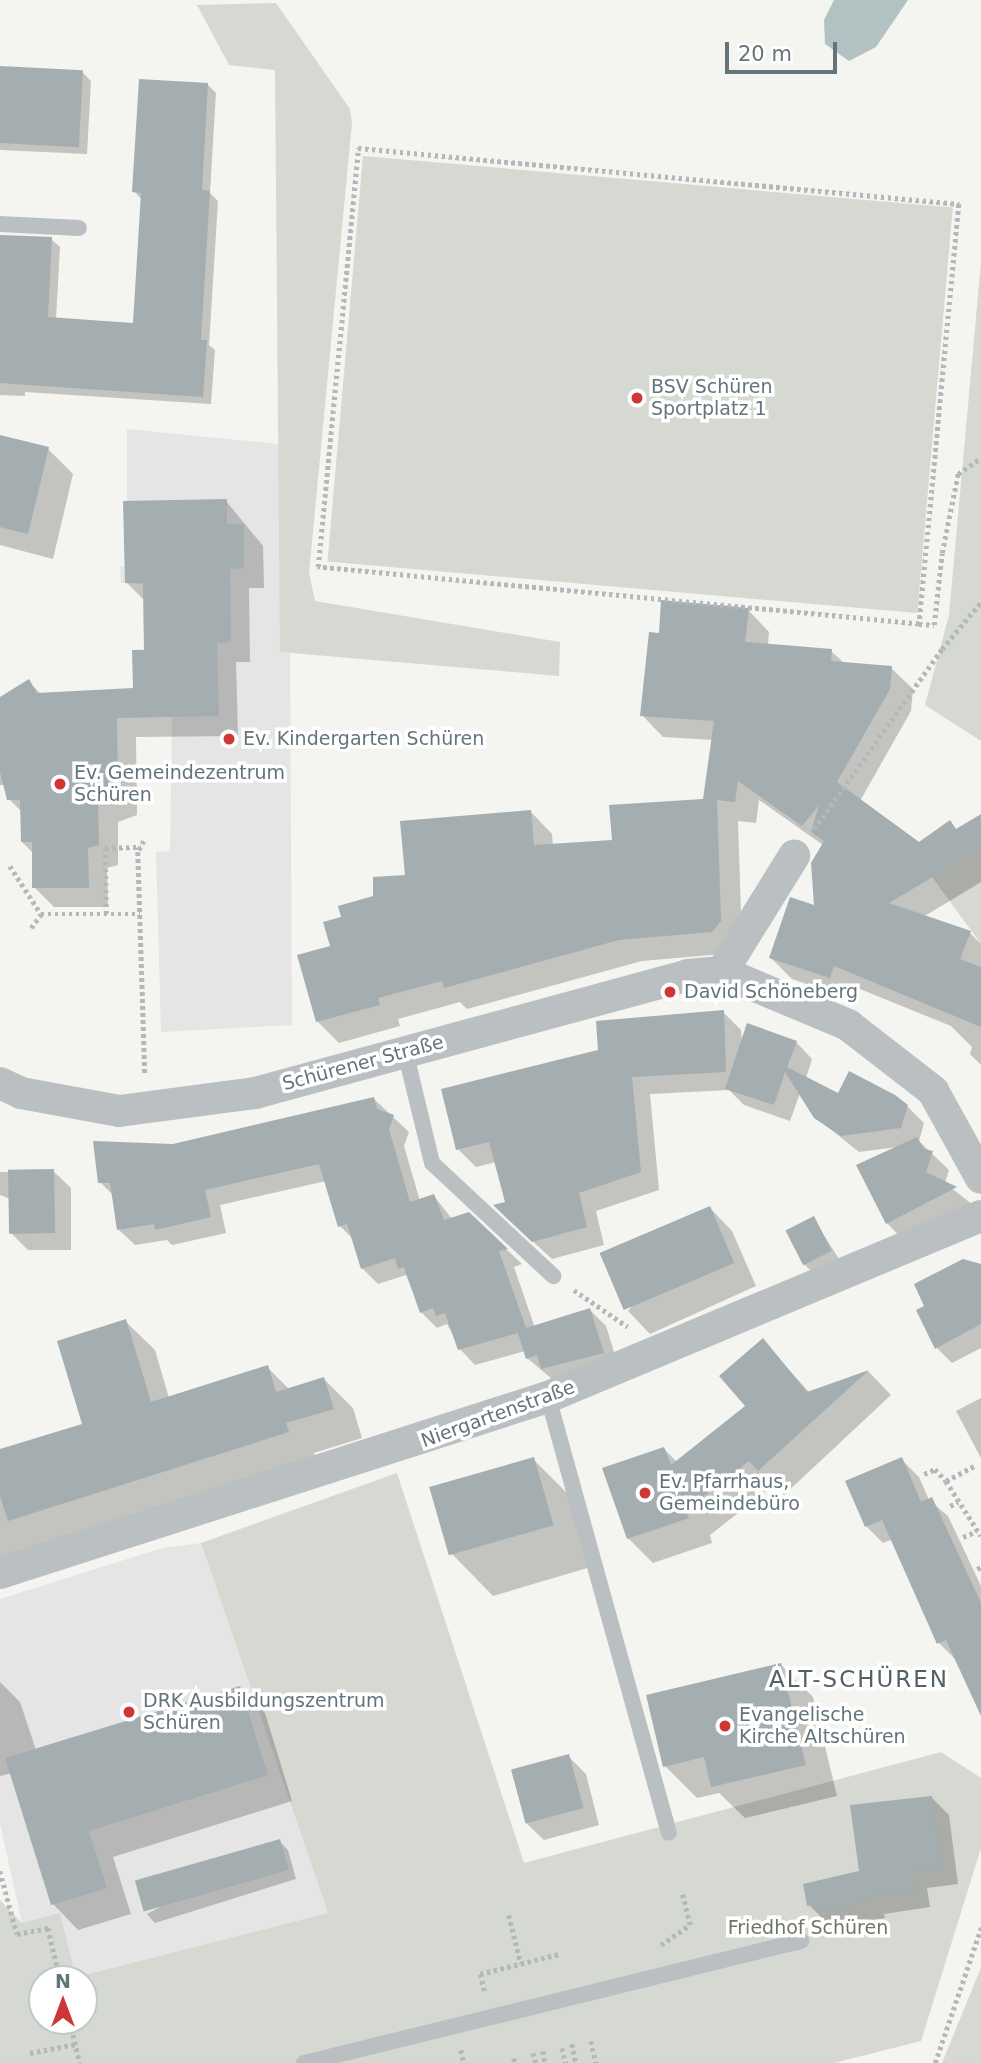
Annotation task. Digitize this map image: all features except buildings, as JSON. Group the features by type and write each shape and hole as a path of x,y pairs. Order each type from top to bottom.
{"street":[{"path":"722,972 794,856"},
{"name":"Schürener Straße","path":"0,1083 20,1093 119,1111 255,1093 688,975 722,972 848,1025 933,1091 981,1178"},
{"name":"Niergartenstraße","path":"0,1573 548,1397 981,1216"}],"lane":[{"path":"0,224 79,228"},
{"path":"405,1051 432,1163 553,1276"},
{"path":"548,1397 669,1832"},
{"path":"304,2063 801,1941"}],"path":[{"path":"919,624 959,204 358,148 318,567 919,624 934,625 942,553 958,474 981,458"},
{"path":"794,856 942,649 981,602"},
{"path":"144,841 141,847 140,915 147,1107"},
{"path":"106,915 105,848 141,847"},
{"path":"10,866 41,915"},
{"path":"41,915 140,915"},
{"path":"31,928 41,915"},
{"path":"946,1481 976,1465"},
{"path":"924,1474 935,1469 946,1481 979,1534 964,1537"},
{"path":"950,1506 958,1502"},
{"path":"0,1871 17,1934 48,1928 57,1965"},
{"path":"659,1976 656,1957 661,1945 690,1925 682,1892"},
{"path":"509,1915 521,1964"},
{"path":"935,2063 981,1928"},
{"path":"491,2015 480,1974 559,1954"},
{"path":"74,2035 80,2063"},
{"path":"591,2041 596,2063"},
{"path":"30,2053 76,2044"},
{"path":"572,2044 576,2063"},
{"path":"562,2048 566,2063"},
{"path":"543,2051 545,2063"},
{"path":"533,2053 536,2063"}],"shaded area":[{"path":"834,0 908,0 876,47 849,61 825,44 824,20"},
{"name":"Ev. Kindergarten Schüren","path":"127,429 289,445 292,1025 161,1032 156,852 170,851 172,716 132,650 144,649 143,584 121,583 120,566 142,566 127,501"},
{"name":"DRK Ausbildungszentrum Schüren","path":"201,1543 328,1913 98,1971 98,1965 63,1965 22,1923 0,1824 0,1599 162,1548"}],"green space":[{"path":"276,3 350,109 352,123 309,573 315,601 560,642 559,676 280,652 275,70 229,65 197,5"},
{"name":"BSV Schüren Sportplatz 1","path":"363,156 953,208 917,613 328,561"},
{"path":"981,262 981,741 925,705 949,615"},
{"path":"981,848 981,944 932,877"},
{"name":"Friedhof Schüren","path":"397,1473 524,1863 941,1752 981,1778 981,1848 921,2041 834,2063 0,2063 0,1900 22,1923 60,1913 73,1965 28,1965 28,2035 98,2035 98,1971 328,1913 201,1543"},
{"path":"981,1968 981,2063 942,2063 980,1970"}],"place":[{"name":"BSV Schüren Sportplatz 1","path":"637,398"},
{"name":"Ev. Kindergarten Schüren","path":"229,739"},
{"name":"Ev. Gemeindezentrum Schüren","path":"60,784"},
{"name":"David Schöneberg","path":"670,992"},
{"name":"Ev. Pfarrhaus, Gemeindebüro","path":"645,1493"},
{"name":"DRK Ausbildungszentrum Schüren","path":"129,1712"},
{"name":"Evangelische Kirche Altschüren","path":"725,1726"}],"district":[{"name":"ALT-SCHÜREN","path":"859,1679"}]}
